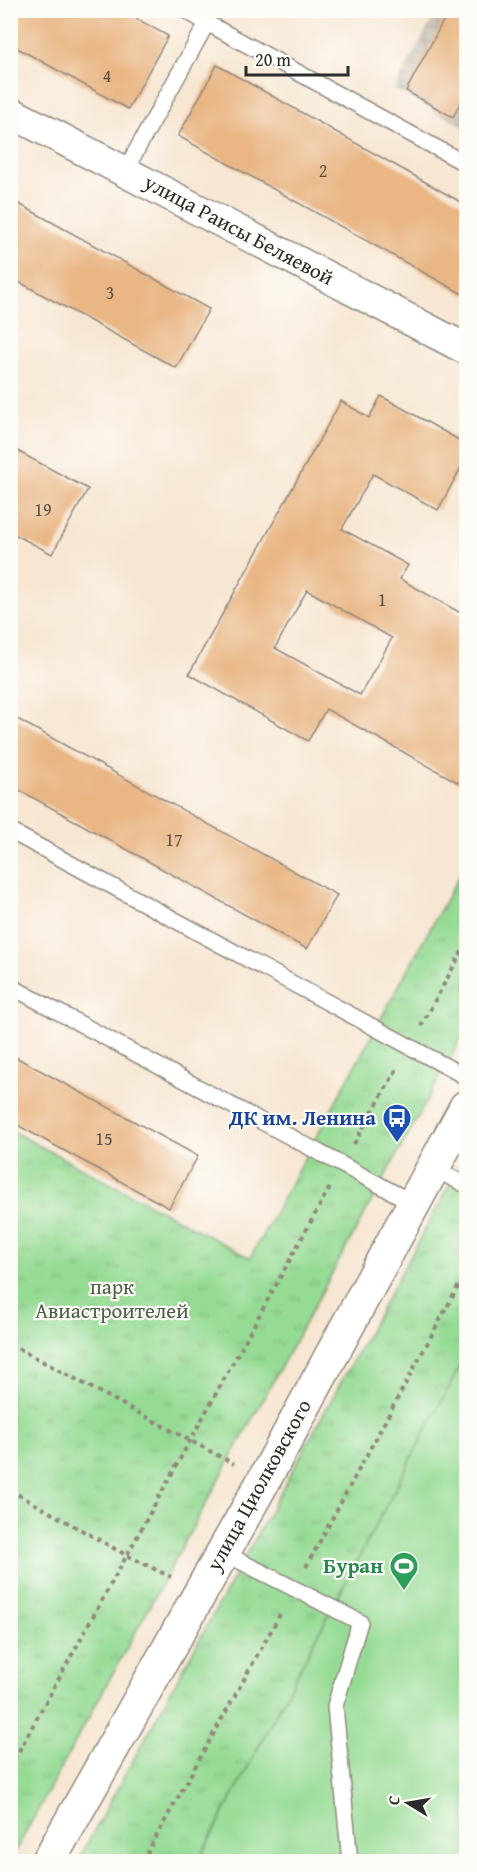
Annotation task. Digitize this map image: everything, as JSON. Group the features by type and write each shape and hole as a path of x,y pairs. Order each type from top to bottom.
{"street":[{"name":"улица Раисы Беляевой","path":"10,112 466,349"},
{"name":"улица Циолковского","path":"48,1862 264,1480 466,1107"}],"lane":[{"path":"185,10 466,164"},
{"path":"125,171 207,23"},
{"path":"10,831 466,1077"},
{"path":"10,986 413,1203"},
{"path":"432,1168 466,1185"},
{"path":"222,1552 360,1622 335,1707 350,1862"}],"path":[{"path":"10,1767 466,944"},
{"path":"10,1344 264,1480"},
{"path":"10,1490 126,1555 200,1592"}],"shaded area":[{"path":"437,11 466,11 466,128 394,89"}],"green space":[{"name":"парк Авиастроителей","path":"466,863 466,1029 10,1861 10,1130 250,1258"},
{"path":"466,1155 466,1355 198,1861 77,1862"},
{"name":"Буран","path":"466,1355 466,1861 198,1862"}],"building":[{"path":"10,10 121,10 168,36 128,109 10,44"},
{"path":"449,10 466,10 466,92 453,117 406,91"},
{"path":"217,65 466,205 466,296 178,136"},
{"path":"10,199 209,309 176,368 10,277"},
{"path":"381,396 466,444 466,458 438,510 373,474 342,529 408,565 400,579 466,616 466,787 326,709 308,741 189,674 341,401 369,418","holes":["307,590 392,638 360,695 275,648"]},
{"path":"10,447 88,489 52,554 10,532"},
{"path":"10,715 337,895 307,949 10,785"},
{"path":"10,1054 198,1156 169,1208 10,1121"}],"place":[{"name":"ДК им. Ленина","path":"397,1144"},
{"name":"Буран","path":"404,1592"}]}
